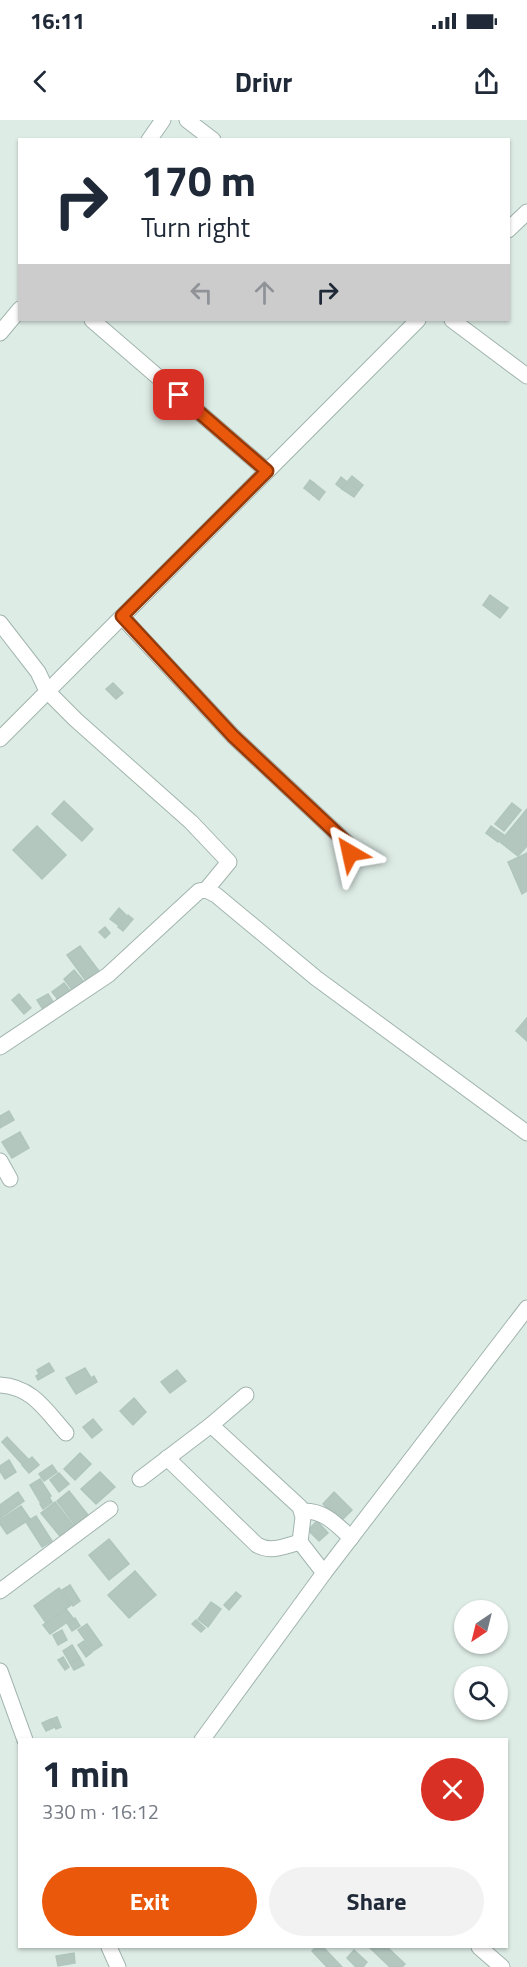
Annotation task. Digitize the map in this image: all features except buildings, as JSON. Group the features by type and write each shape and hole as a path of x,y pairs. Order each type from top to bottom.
{"street":[{"path":"150,138 163,120"},
{"path":"187,120 210,138"},
{"path":"510,228 527,212"},
{"path":"0,333 18,311"},
{"path":"93,321 267,471"},
{"path":"0,738 417,321"},
{"path":"453,321 527,376"},
{"path":"122,616 233,736 347,843 350,853 346,863"},
{"path":"0,623 38,672 47,691 76,720 191,822 229,862 206,890"},
{"path":"0,1047 108,975 199,891 206,890 216,895 316,978 527,1133"},
{"path":"0,1161 10,1179"},
{"path":"203,1738 351,1538 527,1308"},
{"path":"0,1385 24,1390 34,1397 66,1433"},
{"path":"140,1479 246,1395"},
{"path":"211,1425 302,1511 313,1511 329,1517 351,1538"},
{"path":"168,1458 257,1545 264,1549 275,1549 300,1542"},
{"path":"0,1591 110,1509"},
{"path":"302,1511 300,1542 324,1574"},
{"path":"0,1671 24,1738"},
{"path":"109,1948 118,1967"},
{"path":"480,1948 502,1967"}],"route":[{"path":"179,395 267,471 122,616 233,736 347,843 350,853"}]}
